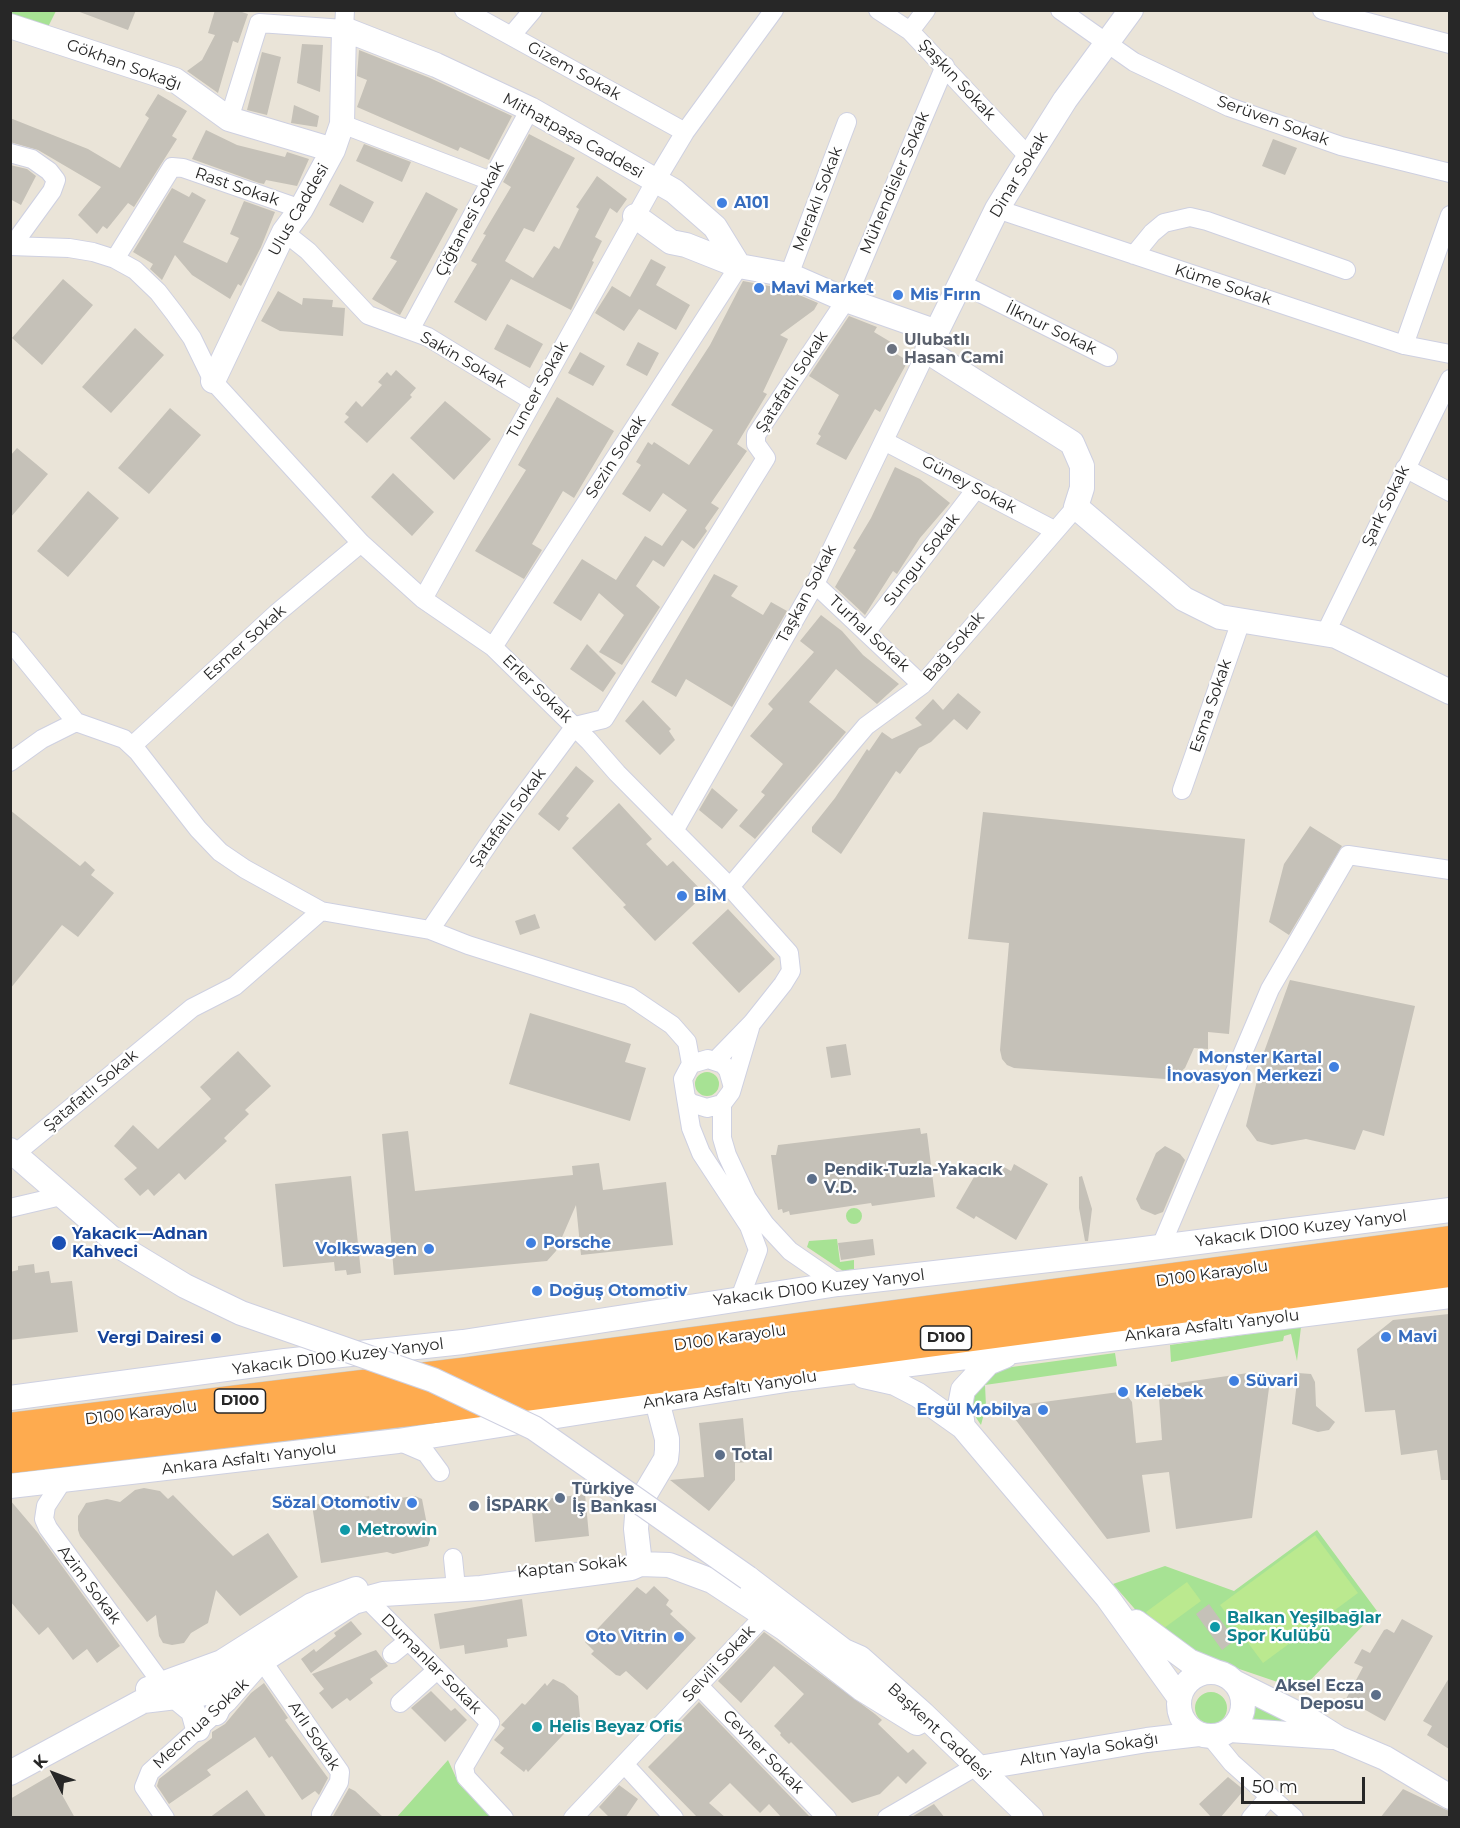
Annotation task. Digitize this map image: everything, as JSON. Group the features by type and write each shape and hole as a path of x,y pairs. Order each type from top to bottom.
{"highway":[{"name":"D100 Karayolu","path":"10,1429 482,1371 1449,1242"},
{"name":"D100 Karayolu","path":"10,1457 442,1406 1449,1271"}],"street":[{"name":"Gizem Sokak","path":"464,10 685,132"},
{"path":"511,36 533,10"},
{"path":"655,182 685,132 774,10"},
{"name":"Şaşkın Sokak","path":"878,10 910,31 1029,157"},
{"path":"910,31 926,10"},
{"name":"Serüven Sokak","path":"1060,10 1106,45 1134,62 1229,107 1341,146 1449,173"},
{"name":"Dinar Sokak","path":"932,342 997,209 1065,100 1131,10"},
{"path":"1322,10 1449,44"},
{"path":"229,119 260,22 344,20"},
{"name":"Mithatpaşa Caddesi","path":"344,20 530,109 655,182 674,190 715,227 739,266"},
{"name":"Ulus Caddesi","path":"213,381 284,232 301,209 333,150 342,124 344,20"},
{"name":"Gökhan Sokağı","path":"10,26 175,80 229,119 333,150"},
{"name":"Mühendisler Sokak","path":"846,300 945,66"},
{"name":"Çiğtanesi Sokak","path":"410,330 530,109"},
{"name":"Meraklı Sokak","path":"789,275 847,122"},
{"path":"342,124 491,181"},
{"path":"10,153 32,159 49,171 56,180 52,191 11,246"},
{"name":"Rast Sokak","path":"115,259 172,167 183,168 301,209"},
{"name":"Tuncer Sokak","path":"423,598 531,400 655,182"},
{"name":"Küme Sokak","path":"997,209 1404,345 1449,354"},
{"path":"1404,345 1449,215"},
{"path":"635,216 671,242 686,245 739,266 789,275 932,342 1072,443 1082,466 1082,488 1076,507 1184,599 1220,617 1325,634 1368,651 1449,692"},
{"path":"1134,255 1152,233 1164,223 1190,218 1208,221 1346,270"},
{"name":"Sakin Sokak","path":"284,232 308,251 368,315 428,337 531,400"},
{"name":"Erler Sokak","path":"11,246 69,248 115,259 135,270 158,292 192,338 213,381 361,543 423,598 493,647 575,726 730,887 789,953 791,963 791,971 783,984 752,1023"},
{"name":"Sezin Sokak","path":"493,647 739,266"},
{"name":"İlknur Sokak","path":"962,284 1108,357"},
{"name":"Şatafatlı Sokak","path":"430,930 500,826 575,726 604,718 766,458 756,444 756,435 846,300"},
{"name":"Taşkan Sokak","path":"674,831 815,584 932,342"},
{"name":"Şark Sokak","path":"1325,634 1449,379"},
{"name":"Güney Sokak","path":"884,441 1054,530"},
{"path":"1404,468 1449,492"},
{"name":"Sungur Sokak","path":"867,631 976,489"},
{"name":"Bağ Sokak","path":"730,887 866,726 922,685 1076,507"},
{"name":"Esmer Sokak","path":"132,746 277,613 361,543"},
{"name":"Turhal Sokak","path":"815,584 922,685"},
{"name":"Esma Sokak","path":"1182,790 1240,621"},
{"path":"10,641 17,659 76,722 113,734 132,746 198,829 220,852 245,869 321,911 430,930 468,945 629,996 672,1025 687,1042 692,1064"},
{"path":"10,762 42,739 76,722"},
{"path":"1161,1246 1270,989 1347,855 1449,870"},
{"name":"Şatafatlı Sokak","path":"13,1152 192,1008 235,986 321,911"},
{"path":"716,1060 752,1023"},
{"path":"686,1098 699,1107 707,1108 722,1104 727,1099 752,1023"},
{"path":"732,1084 728,1070 716,1060 699,1060 692,1064 683,1079 692,1128 701,1153 749,1226 758,1250 740,1298"},
{"path":"722,1104 722,1138 727,1155 747,1198 765,1224 790,1251 838,1284"},
{"name":"Başkent Caddesi","path":"13,1152 124,1249 185,1286 241,1313 440,1382 534,1428 748,1578 844,1651 860,1658 974,1769 1017,1818"},
{"path":"10,1208 61,1196"},
{"name":"Yakacık D100 Kuzey Yanyol","path":"10,1398 285,1362 463,1342 838,1284 1449,1210"},
{"name":"Ankara Asfaltı Yanyolu","path":"10,1486 398,1441 847,1372 1449,1296"},
{"path":"963,1427 960,1406 966,1385 988,1363 1016,1351"},
{"path":"847,1372 895,1383 940,1409 963,1427 1107,1597 1179,1702 1185,1724 1213,1734 1232,1763 1294,1818"},
{"path":"657,1401 667,1439 667,1450 666,1459 641,1501 637,1516 636,1529 640,1563 669,1565 699,1574 765,1615 862,1689 917,1723"},
{"path":"398,1441 426,1453 440,1472"},
{"name":"Azim Sokak","path":"63,1480 46,1506 44,1519 48,1528 174,1685"},
{"name":"Kaptan Sokak","path":"10,1773 143,1701 222,1662 294,1615 345,1591 454,1568 631,1558 640,1563"},
{"name":"Kaptan Sokak","path":"215,1702 263,1662 341,1608 366,1598 382,1594 481,1588 631,1568 640,1563"},
{"path":"1107,1597 1145,1631 1190,1661 1308,1719 1338,1738 1385,1758 1449,1797"},
{"name":"Dumanlar Sokak","path":"366,1598 490,1723 464,1767 466,1777 504,1818"},
{"name":"Selvili Sokak","path":"573,1818 765,1615"},
{"path":"392,1654 408,1641"},
{"name":"Başkent Caddesi","path":"844,1651 853,1666 1031,1818"},
{"name":"Arlı Sokak","path":"263,1662 340,1772 339,1782 322,1816"},
{"path":"400,1703 437,1670"},
{"path":"1147,1740 1179,1702 1189,1680 1206,1672 1225,1677 1243,1701 1237,1722 1213,1734"},
{"path":"174,1685 215,1702"},
{"path":"174,1685 193,1711 198,1729"},
{"name":"Kaptan Sokak","path":"10,1755 132,1693 174,1685"},
{"name":"Cevher Sokak","path":"699,1686 827,1818"},
{"name":"Mecmua Sokak","path":"165,1818 144,1787 146,1779 150,1772 198,1729 215,1702"},
{"name":"Altın Yayla Sokağı","path":"974,1769 1147,1740 1213,1734 1338,1738"},
{"path":"625,1765 674,1818"},
{"path":"887,1818 974,1769"},
{"path":"1251,1818 1270,1796"}],"green space":[{"path":"10,11 56,11 46,31 13,17"},
{"path":"707,1072 716,1075 719,1084 716,1093 707,1096 698,1093 695,1084 698,1075"},
{"path":"854,1208 862,1216 854,1224 846,1216"},
{"path":"837,1239 840,1262 854,1260 854,1269 843,1271 807,1247 809,1241"},
{"path":"1301,1327 1297,1361 1291,1334 1284,1336 1283,1341 1171,1362 1170,1345"},
{"path":"1115,1353 1117,1366 985,1385 986,1406 981,1425 971,1410 971,1388 997,1369"},
{"path":"1317,1530 1377,1611 1301,1690 1204,1657 1147,1623 1113,1584 1165,1566 1234,1591"},
{"path":"1315,1535 1358,1593 1263,1663 1220,1605"},
{"path":"1187,1582 1201,1601 1160,1631 1146,1612"},
{"path":"1211,1692 1222,1697 1227,1708 1222,1719 1211,1724 1200,1719 1195,1708 1200,1697"},
{"path":"1252,1702 1318,1733 1251,1719"},
{"path":"448,1760 459,1784 491,1817 396,1818"}],"building":[{"path":"77,10 136,10 128,30 77,11"},
{"path":"215,10 236,10 248,14 238,43 233,41 218,93 187,71 202,60 215,35 208,33"},
{"path":"302,44 323,45 320,92 297,83"},
{"path":"359,50 430,78 512,116 489,160 460,147 458,151 357,107 367,80 357,76"},
{"path":"262,52 281,57 267,115 247,110"},
{"path":"158,94 187,111 172,136 177,139 134,207 128,203 107,229 103,226 97,234 78,215 101,187 38,150 10,142 10,118 88,149 120,168 149,118 145,115"},
{"path":"294,105 319,116 317,127 291,123"},
{"path":"206,130 237,145 285,157 287,152 309,159 297,186 266,180 264,184 259,183 192,159"},
{"path":"529,134 575,158 534,232 524,228 505,261 533,278 554,246 559,249 579,209 576,207 597,176 627,199 617,213 610,208 595,237 602,241 571,310 511,279 486,321 454,302 477,264 471,261 486,235 483,234 511,187 503,182"},
{"path":"1273,139 1297,148 1285,175 1262,166"},
{"path":"364,144 411,162 402,182 356,161"},
{"path":"10,165 27,169 36,176 21,205 10,199"},
{"path":"340,184 374,202 363,223 329,205"},
{"path":"172,188 189,197 192,192 206,200 183,242 227,263 239,238 230,234 244,201 275,212 261,247 241,286 238,284 230,299 192,275 175,255 162,280 150,269 153,264 133,252"},
{"path":"426,192 458,209 400,315 372,299 397,261 390,258"},
{"path":"651,259 666,267 656,285 690,305 676,330 639,309 624,331 595,313 612,286 630,297"},
{"path":"63,279 93,305 42,365 12,338"},
{"path":"743,281 785,289 818,303 814,310 780,335 788,339 763,392 767,394 737,444 747,451 711,503 719,508 705,528 707,531 694,549 682,540 664,567 653,560 636,586 660,607 622,665 599,652 624,615 599,593 581,621 553,603 582,559 616,580 645,536 662,546 687,510 663,493 650,512 622,494 641,465 636,462 648,442 652,445 654,442 689,465 713,430 671,405 710,345"},
{"path":"278,291 302,305 303,298 333,300 332,307 345,308 343,336 280,331 261,321"},
{"path":"849,316 877,327 874,332 899,347 895,353 908,361 880,412 875,409 846,460 816,444 821,436 818,434 839,395 809,376"},
{"path":"507,324 543,344 530,368 494,349"},
{"path":"135,328 164,355 111,413 82,387"},
{"path":"638,342 659,353 647,376 626,365"},
{"path":"580,352 605,366 593,386 568,373"},
{"path":"396,370 416,388 410,395 412,397 367,443 344,422 349,417 345,414 356,401 362,407 382,385 378,382 387,372 391,376"},
{"path":"557,397 614,431 574,498 563,491 532,544 542,550 524,579 475,551 526,470 518,465"},
{"path":"445,401 491,439 454,480 410,438"},
{"path":"170,408 201,435 149,494 118,468"},
{"path":"17,448 48,474 10,518 10,456"},
{"path":"895,467 920,479 950,503 920,538 897,574 893,571 865,615 835,587 856,550 853,548 871,518"},
{"path":"393,473 434,512 412,536 371,497"},
{"path":"88,491 119,518 68,577 37,551"},
{"path":"714,574 738,586 731,596 763,615 771,602 787,611 732,707 686,679 676,697 651,682"},
{"path":"821,615 842,631 863,655 899,684 877,704 836,669 809,702 846,732 755,839 739,826 765,795 761,792 783,764 750,736 773,709 768,704 814,652 800,641"},
{"path":"587,644 616,673 603,692 570,669"},
{"path":"958,693 981,712 967,730 954,719 931,742 919,748 900,774 896,771 841,854 812,832 812,827 835,798 867,749 869,751 882,732 892,739 922,725 915,718 933,699 943,710"},
{"path":"643,700 671,729 669,731 675,740 660,755 625,721"},
{"path":"576,766 594,781 566,816 569,818 559,831 538,814"},
{"path":"712,788 738,810 722,829 699,810"},
{"path":"619,803 652,839 646,844 667,866 673,861 705,894 655,941 623,907 626,905 572,848"},
{"path":"10,810 80,866 85,861 95,870 91,875 114,893 78,937 62,925 10,989"},
{"path":"983,812 1245,839 1229,1034 1208,1032 1208,1049 1194,1048 1185,1068 1177,1075 1165,1079 1014,1068 1007,1065 1002,1059 1000,1050 1009,943 968,939"},
{"path":"1310,826 1342,846 1289,935 1269,922 1284,864"},
{"path":"728,909 775,959 739,993 692,943"},
{"path":"535,914 540,928 520,935 515,921"},
{"path":"1290,980 1415,1006 1384,1136 1363,1130 1355,1150 1306,1139 1272,1145 1257,1141 1246,1126 1264,1052"},
{"path":"530,1013 631,1044 625,1062 646,1068 630,1121 509,1084"},
{"path":"846,1044 851,1075 831,1078 826,1047"},
{"path":"238,1051 271,1086 245,1110 249,1114 224,1138 227,1141 185,1180 179,1173 154,1196 148,1189 140,1196 124,1179 137,1168 114,1146 133,1125 158,1149 211,1099 200,1087"},
{"path":"920,1128 921,1134 927,1133 935,1197 872,1206 871,1203 790,1215 789,1211 783,1213 782,1209 778,1210 771,1155 776,1155 778,1145"},
{"path":"408,1131 415,1191 573,1175 572,1166 599,1163 603,1190 666,1182 673,1245 581,1255 576,1205 556,1251 547,1261 394,1275 382,1134"},
{"path":"1165,1146 1180,1154 1185,1160 1163,1212 1155,1215 1141,1209 1136,1199 1156,1153"},
{"path":"997,1163 1011,1171 1014,1164 1048,1184 1016,1240 976,1216 974,1219 956,1208 981,1165 992,1171"},
{"path":"351,1176 361,1273 347,1275 346,1270 335,1271 334,1262 283,1267 275,1184"},
{"path":"1082,1176 1092,1209 1088,1241 1085,1241 1079,1208 1079,1177"},
{"path":"873,1239 875,1255 841,1260 838,1243"},
{"path":"34,1264 35,1273 49,1271 51,1283 72,1281 78,1332 10,1340 10,1272 18,1270 18,1266"},
{"path":"1449,1314 1449,1480 1441,1480 1437,1450 1401,1455 1395,1410 1365,1412 1357,1349 1393,1320"},
{"path":"1255,1372 1266,1378 1269,1388 1252,1518 1176,1529 1169,1472 1142,1475 1150,1532 1107,1539 1015,1419 1019,1410 1028,1404 1119,1392 1126,1394 1132,1402 1136,1443 1162,1440 1159,1397 1165,1385"},
{"path":"1298,1373 1311,1374 1315,1382 1316,1406 1335,1422 1329,1430 1318,1432 1292,1424"},
{"path":"743,1418 747,1462 735,1463 735,1480 709,1511 670,1480 704,1477 699,1423"},
{"path":"144,1488 160,1491 168,1499 173,1495 233,1556 268,1533 298,1577 240,1616 216,1590 208,1623 191,1633 184,1643 172,1645 163,1643 159,1636 156,1615 147,1622 80,1536 78,1530 78,1516 86,1503 107,1499 120,1502 135,1490"},
{"path":"585,1494 589,1536 535,1542 531,1501"},
{"path":"369,1496 370,1502 415,1496 422,1499 430,1540 428,1546 393,1554 387,1552 321,1563 312,1505"},
{"path":"10,1500 38,1533 120,1646 97,1663 87,1649 73,1660 48,1627 39,1635 10,1601"},
{"name":"Helis Beyaz Ofis","path":"654,1586 669,1600 666,1605 673,1611 670,1614 696,1638 647,1690 626,1671 620,1676 616,1675 591,1654 594,1651 585,1642 637,1587 646,1594"},
{"path":"522,1599 527,1636 507,1639 508,1647 465,1654 464,1645 440,1649 434,1614"},
{"name":"Balkan Yeşilbağlar Spor Kulübü","path":"1209,1604 1235,1640 1222,1650 1196,1614"},
{"path":"1402,1619 1433,1636 1385,1721 1346,1699 1363,1667 1354,1663 1362,1649 1370,1653 1384,1630 1387,1629 1394,1633"},
{"path":"351,1621 362,1634 311,1673 301,1659 314,1649 316,1652 336,1636 334,1633"},
{"path":"764,1632 875,1714 882,1720 878,1724 908,1753 913,1749 927,1763 906,1784 898,1776 880,1794 852,1803 791,1742 789,1744 774,1726 804,1694 785,1676 774,1666 741,1703 718,1681"},
{"path":"376,1650 388,1666 370,1679 373,1683 350,1701 347,1698 332,1709 319,1693 324,1689 312,1674"},
{"path":"1449,1678 1449,1749 1427,1735 1432,1726 1423,1721"},
{"name":"Helis Beyaz Ofis","path":"553,1679 564,1684 578,1696 580,1717 528,1772 526,1769 524,1772 500,1753 504,1748 494,1740 505,1728 501,1725 522,1703 525,1705 545,1683 547,1686"},
{"path":"264,1683 288,1718 285,1720 328,1778 319,1795 315,1791 302,1800 272,1756 269,1758 255,1737 207,1770 211,1775 169,1804 157,1786 159,1779 212,1738 212,1732 225,1724 251,1693"},
{"path":"431,1691 451,1711 455,1708 467,1720 445,1742 411,1708"},
{"path":"699,1702 809,1816 808,1818 782,1818 769,1804 760,1813 730,1783 709,1803 726,1818 698,1818 648,1767 681,1734 680,1722"},
{"path":"51,1775 75,1818 10,1818 10,1799"},
{"path":"1228,1777 1244,1790 1220,1818 1212,1818 1199,1804"},
{"path":"619,1785 638,1799 625,1818 610,1818 599,1807"},
{"path":"349,1788 355,1791 384,1818 332,1818"},
{"path":"1403,1789 1449,1811 1449,1818 1380,1818"},
{"path":"247,1790 267,1818 209,1818"},
{"path":"934,1804 945,1818 910,1818"}],"place":[{"name":"A101","path":"722,203"},
{"name":"Mavi Market","path":"759,288"},
{"name":"Mis Fırın","path":"898,295"},
{"name":"Ulubatlı Hasan Cami","path":"892,349"},
{"name":"BİM","path":"682,896"},
{"name":"Monster Kartal İnovasyon Merkezi","path":"1334,1067"},
{"name":"Pendik-Tuzla-Yakacık V.D.","path":"812,1179"},
{"name":"Yakacık—Adnan Kahveci","path":"59,1243"},
{"name":"Porsche","path":"531,1243"},
{"name":"Volkswagen","path":"429,1249"},
{"name":"Doğuş Otomotiv","path":"537,1291"},
{"name":"Mavi","path":"1386,1337"},
{"name":"Vergi Dairesi","path":"216,1338"},
{"name":"Süvari","path":"1234,1381"},
{"name":"Kelebek","path":"1123,1392"},
{"name":"Ergül Mobilya","path":"1043,1410"},
{"name":"Total","path":"720,1455"},
{"name":"Türkiye İş Bankası","path":"560,1498"},
{"name":"Sözal Otomotiv","path":"412,1503"},
{"name":"İSPARK","path":"474,1506"},
{"name":"Metrowin","path":"345,1530"},
{"name":"Balkan Yeşilbağlar Spor Kulübü","path":"1215,1627"},
{"name":"Oto Vitrin","path":"679,1637"},
{"name":"Aksel Ecza Deposu","path":"1376,1695"},
{"name":"Helis Beyaz Ofis","path":"537,1727"}]}
